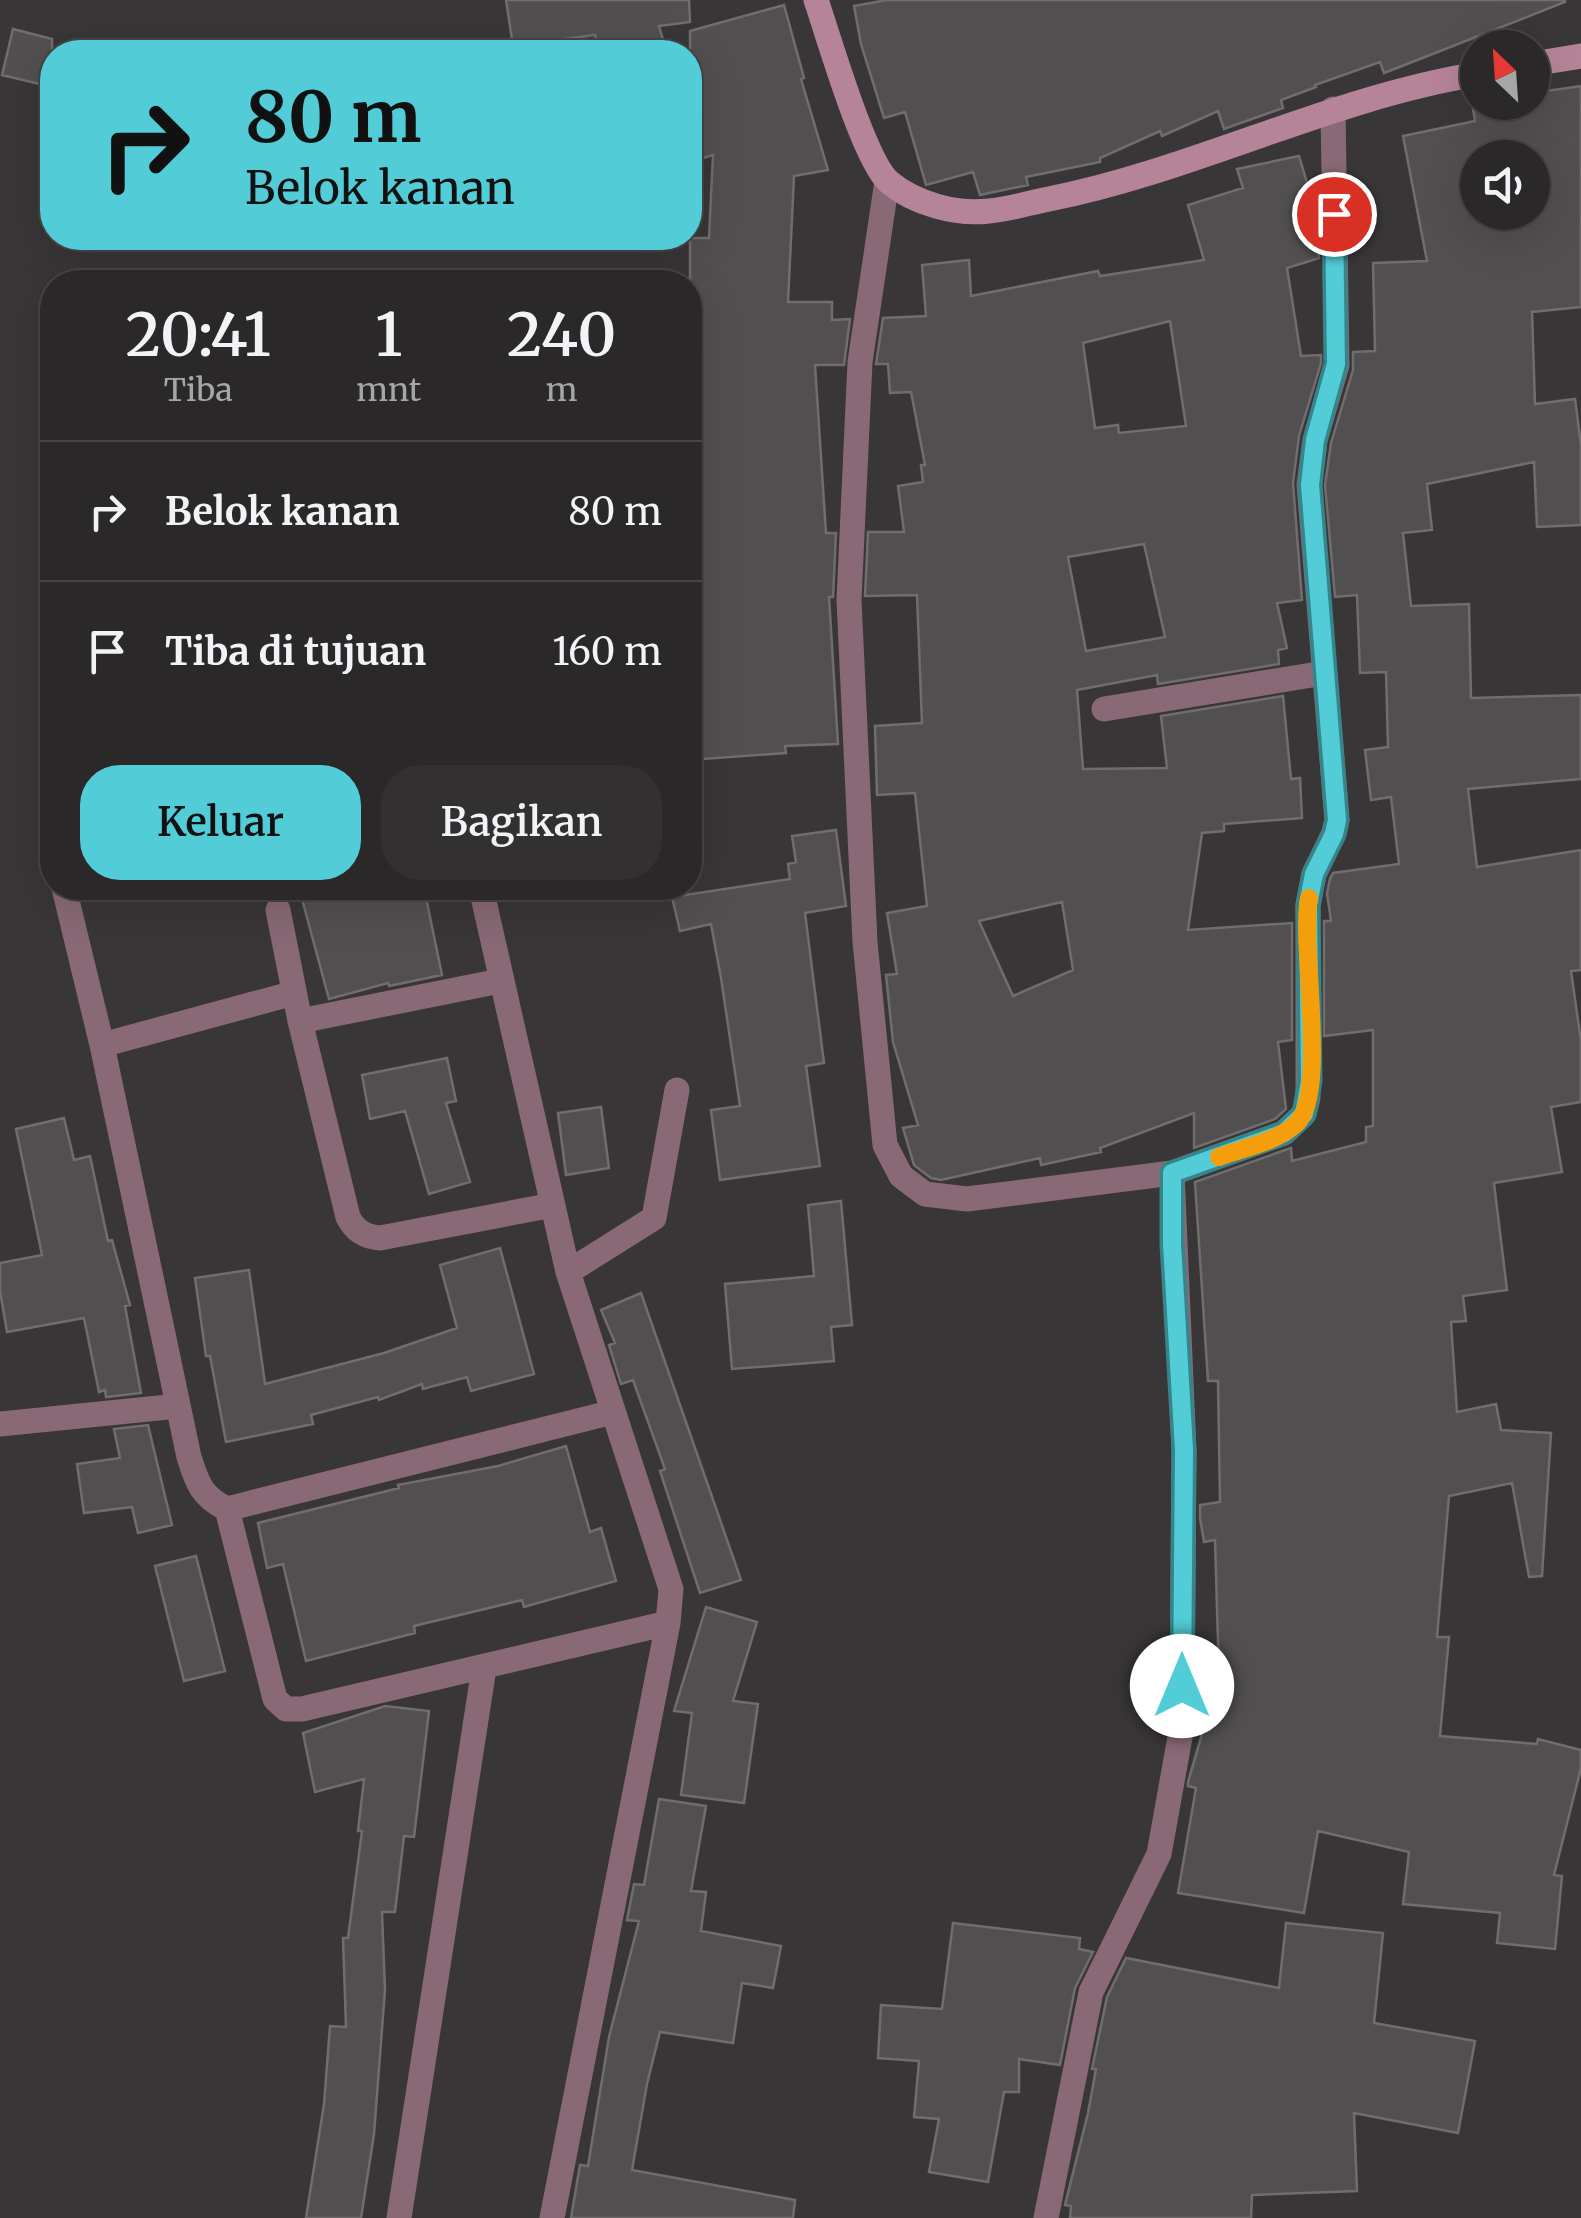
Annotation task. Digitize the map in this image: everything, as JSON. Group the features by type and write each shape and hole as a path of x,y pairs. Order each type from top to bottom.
{"street":[{"path":"816,0 861,131 887,181 935,206 960,211 988,212 1098,189 1333,110 1431,81 1460,77"},
{"path":"1550,61 1581,56"},
{"path":"887,181 860,362 849,600 865,942 885,1145 901,1176 925,1194 967,1199 1172,1173 1284,1133 1304,1114 1310,1081 1308,905 1314,874 1337,820 1310,485 1315,440 1336,364 1333,110"},
{"path":"1104,709 1324,674"},
{"path":"67,900 102,1045 178,1406 198,1487 210,1500 227,1508 613,1412"},
{"path":"483,900 568,1272 671,1589 668,1623 552,2218"},
{"path":"278,910 300,1021 348,1217 362,1233 380,1238 553,1205"},
{"path":"300,1021 500,982"},
{"path":"102,1045 294,993"},
{"path":"568,1272 654,1218 677,1090"},
{"path":"1046,2218 1091,1992 1159,1854 1182,1726 1184,1450 1172,1244 1172,1173"},
{"path":"0,1424 178,1406"},
{"path":"227,1508 275,1699 286,1709 302,1710 668,1623"},
{"path":"399,2218 484,1668"}],"building":[{"path":"506,0 689,0 690,22 659,26 663,40 596,40 595,35 512,40"},
{"path":"887,0 1565,0 1494,30 1460,30 1460,43 1384,73 1380,62 1315,85 1281,100 1283,108 1224,129 1218,111 1162,136 1160,131 1100,158 1100,162 1026,177 1028,185 980,195 973,172 926,185 905,112 884,118 861,44 854,6"},
{"path":"784,5 828,170 794,176 788,302 832,302 832,320 850,319 844,365 815,365 826,533 836,533 833,597 829,597 838,744 785,746 786,753 702,759 702,270 690,270 690,250 702,250 702,238 709,238 713,155 702,158 702,40 690,40 690,31"},
{"path":"13,29 52,39 40,40 40,84 2,75"},
{"path":"1581,86 1581,307 1532,312 1535,404 1575,399 1581,445 1581,525 1537,527 1534,462 1427,484 1432,530 1403,533 1411,606 1469,604 1471,698 1581,695 1581,779 1468,789 1477,867 1581,850 1581,970 1571,971 1581,1041 1581,1102 1551,1107 1562,1172 1494,1183 1507,1290 1463,1296 1466,1321 1451,1322 1457,1412 1496,1404 1501,1430 1551,1433 1542,1576 1529,1577 1512,1483 1449,1496 1437,1637 1449,1637 1440,1736 1537,1744 1538,1739 1581,1750 1581,1768 1554,1875 1562,1876 1555,1949 1497,1943 1500,1913 1403,1904 1409,1852 1318,1831 1304,1913 1178,1893 1196,1788 1188,1786 1188,1782 1219,1676 1215,1540 1204,1542 1200,1518 1200,1505 1220,1502 1218,1381 1208,1381 1195,1182 1291,1148 1292,1161 1366,1142 1366,1127 1373,1126 1373,1030 1324,1036 1324,921 1331,921 1327,893 1333,873 1399,864 1391,797 1371,800 1365,750 1388,747 1386,672 1360,673 1357,595 1335,597 1325,485 1331,443 1353,370 1353,352 1375,351 1373,263 1427,261 1403,136 1475,121 1550,120 1550,90"},
{"path":"1299,156 1318,219 1319,258 1287,268 1301,356 1321,355 1299,436 1293,483 1302,600 1277,603 1287,648 1278,650 1279,664 1158,684 1157,675 1077,690 1083,769 1167,768 1161,716 1283,696 1291,779 1300,778 1302,818 1224,824 1224,831 1202,833 1188,930 1292,923 1292,1040 1278,1042 1286,1109 1275,1119 1194,1148 1194,1113 1100,1148 1101,1152 1041,1165 1040,1158 941,1180 931,1178 914,1165 903,1128 918,1125 893,1042 886,975 897,974 887,913 927,906 915,793 877,795 875,726 922,723 917,595 865,596 868,532 904,532 898,486 923,482 921,465 925,465 911,392 890,393 888,364 876,364 883,318 926,316 922,265 969,260 971,296 1098,271 1100,276 1204,260 1188,205 1243,188 1237,169","holes":["1170,321 1186,426 1119,433 1118,425 1095,428 1083,343","1144,544 1165,637 1086,651 1068,557","1062,902 1073,970 1013,996 979,921"]},
{"path":"836,830 846,906 805,913 824,1063 806,1066 820,1166 720,1180 711,1110 740,1106 721,978 711,924 680,931 673,900 702,900 702,892 790,879 788,864 796,862 792,836"},
{"path":"302,900 426,900 442,975 389,986 388,983 329,999"},
{"path":"447,1058 456,1101 446,1103 470,1182 429,1194 405,1111 370,1119 362,1075"},
{"path":"601,1107 609,1168 566,1175 558,1113"},
{"path":"64,1118 74,1160 90,1156 108,1241 112,1240 130,1305 125,1306 141,1393 106,1397 105,1390 99,1392 84,1318 7,1332 0,1263 42,1255 16,1129"},
{"path":"841,1201 852,1325 831,1327 834,1361 732,1369 725,1284 814,1276 808,1205"},
{"path":"500,1248 534,1374 471,1391 467,1377 423,1389 422,1384 379,1400 378,1397 311,1415 313,1424 226,1442 210,1356 206,1356 195,1278 249,1270 265,1384 384,1353 457,1328 440,1265"},
{"path":"641,1293 741,1580 700,1593 660,1471 665,1469 633,1380 621,1384 609,1345 615,1343 601,1310"},
{"path":"148,1425 172,1525 138,1533 132,1507 84,1513 77,1464 120,1458 114,1429"},
{"path":"566,1446 590,1532 601,1528 616,1581 524,1607 522,1600 414,1626 415,1633 306,1661 283,1564 267,1568 258,1523"},
{"path":"196,1556 225,1671 184,1681 155,1566"},
{"path":"706,1607 757,1622 733,1701 758,1704 744,1803 681,1795 692,1713 674,1711"},
{"path":"385,1706 429,1711 414,1837 404,1836 395,1912 382,1912 385,1990 374,2134 361,2218 306,2218 324,2104 330,2026 346,2027 343,1938 348,1938 362,1831 358,1831 364,1779 315,1792 303,1733"},
{"path":"659,1799 706,1806 691,1891 706,1892 701,1931 781,1946 773,1988 742,1983 733,2043 660,2032 632,2170 795,2200 793,2218 571,2218 580,2165 588,2166 609,2037 639,1921 627,1920 634,1884 644,1885"},
{"path":"953,1923 1080,1938 1079,1949 1093,1952 1075,1988 1060,2065 1019,2059 1019,2092 1004,2092 988,2182 929,2172 939,2119 914,2117 919,2061 878,2058 881,2005 942,2009"},
{"path":"1286,1923 1383,1933 1374,2023 1475,2041 1458,2133 1354,2113 1357,2191 1252,2195 1251,2218 1070,2218 1071,2206 1065,2205 1088,2113 1096,2069 1092,2069 1107,1997 1126,1958 1279,1988"}],"slow traffic":[{"path":"1219,1157 1284,1133 1304,1114 1310,1081 1309,898"}],"route":[{"path":"1182,1686 1184,1450 1172,1244 1172,1173 1284,1133 1304,1114 1310,1081 1308,905 1314,874 1337,820 1310,485 1315,440 1336,364 1334,214"}]}
